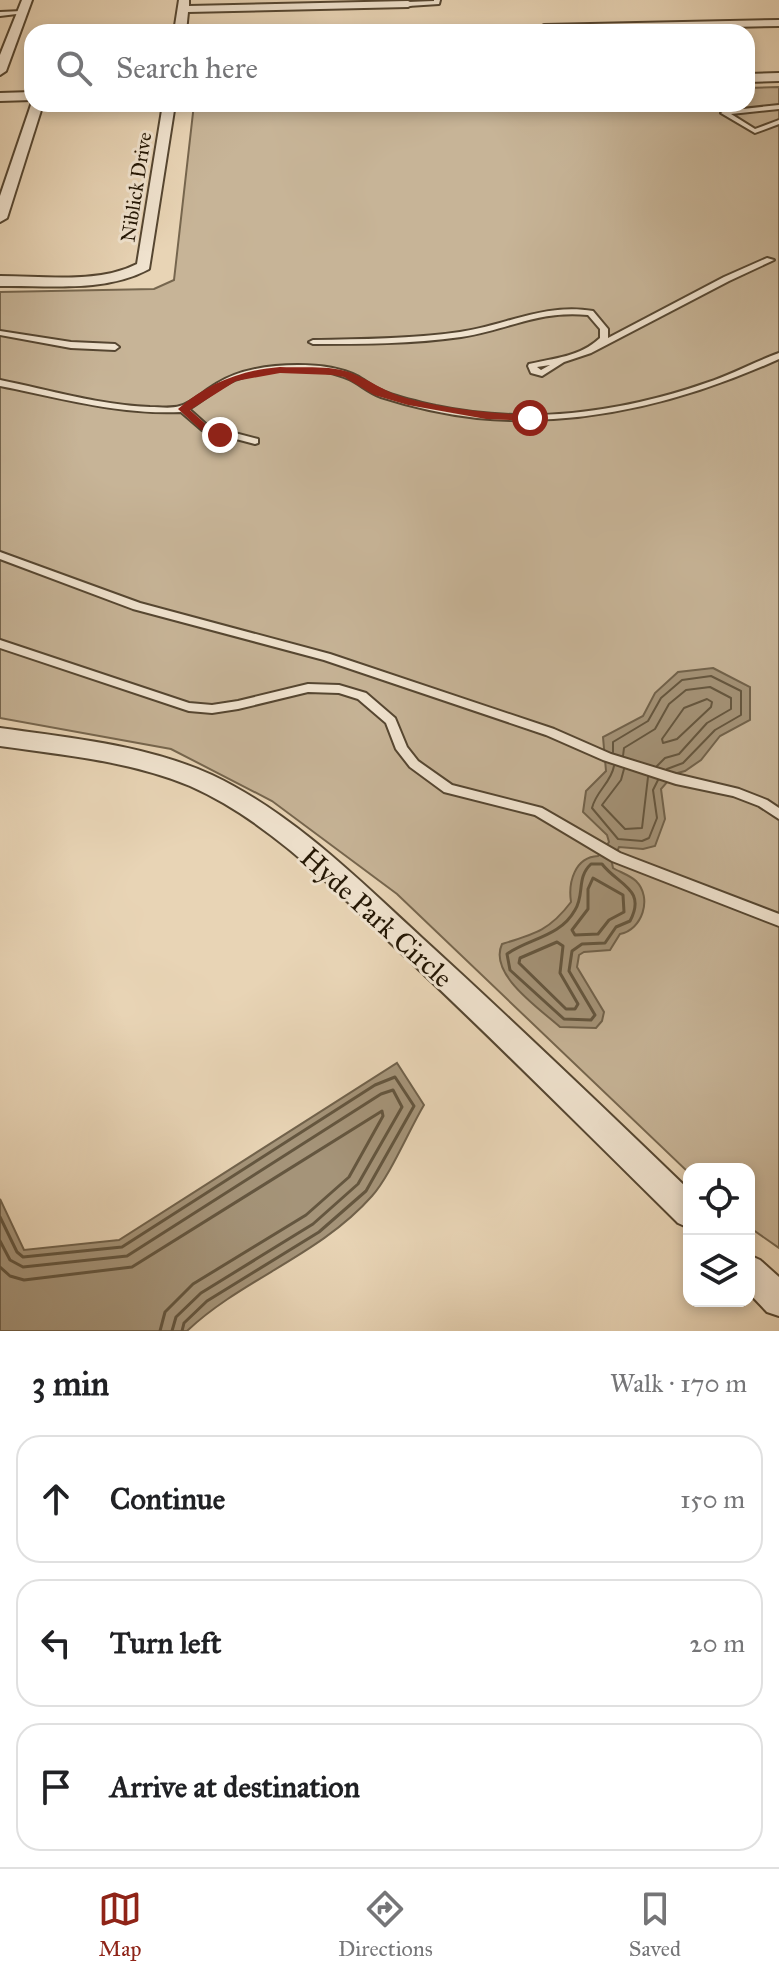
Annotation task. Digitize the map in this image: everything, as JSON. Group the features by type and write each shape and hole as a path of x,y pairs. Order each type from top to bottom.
{"street":[{"path":"0,71 27,0"},
{"path":"181,24 184,4 408,4"},
{"path":"732,24 779,23"},
{"path":"755,78 779,77"},
{"path":"0,97 24,96"},
{"path":"0,218 34,112"},
{"name":"Niblick Drive","path":"0,281 113,278 136,273 144,266 168,112"},
{"name":"Hyde Park Circle","path":"0,737 113,754 156,765 200,780 239,801 289,838 365,902 683,1206"},
{"path":"755,1277 779,1300"}],"lane":[{"path":"408,4 437,3 437,0"},
{"path":"0,14 22,13"},
{"path":"755,110 779,107"},
{"path":"733,112 724,113 755,131 779,122"},
{"path":"560,362 629,332 708,287 770,260"},
{"path":"313,342 459,335 485,330 527,314 572,310 590,313 598,319 604,329 604,339 599,345"},
{"path":"0,333 71,345 115,347"},
{"path":"0,383 73,399 144,408 183,409 242,375 310,370 347,375 377,392 408,402 486,416 581,416 705,388 779,356"},
{"path":"183,409 205,428 220,435 255,441"},
{"path":"0,555 137,606 326,657 550,732 676,779 735,792 763,803 779,814"},
{"path":"0,644 189,707 212,709 238,705 308,688 339,689 362,696 391,721 402,749 414,764 448,789 476,798 524,806 616,857 779,920"}],"shaded area":[{"path":"779,87 779,1248 755,1231 755,1163 683,1163 683,1167 397,894 272,801 171,749 0,718 0,292 154,289 174,280 193,112 755,112 755,88"}],"water":[{"path":"713,668 750,687 750,720 720,736 701,760 685,771 674,774 661,789 665,819 655,846 643,849 619,847 613,868 634,879 641,888 643,912 634,926 620,934 610,950 579,955 577,967 604,1012 602,1021 596,1028 560,1027 518,990 509,978 502,967 502,944 533,934 556,919 571,902 572,879 579,866 590,857 598,856 609,842 607,835 583,812 586,791 606,771 603,737 643,716 655,693 678,672"},
{"path":"397,1063 424,1105 372,1196 329,1235 232,1296 187,1331 0,1331 0,1199 24,1250 119,1240"}],"route":[{"path":"220,435 205,428 183,409 232,378 280,370 333,372 357,379 377,392 408,402 486,416 530,418"}]}
